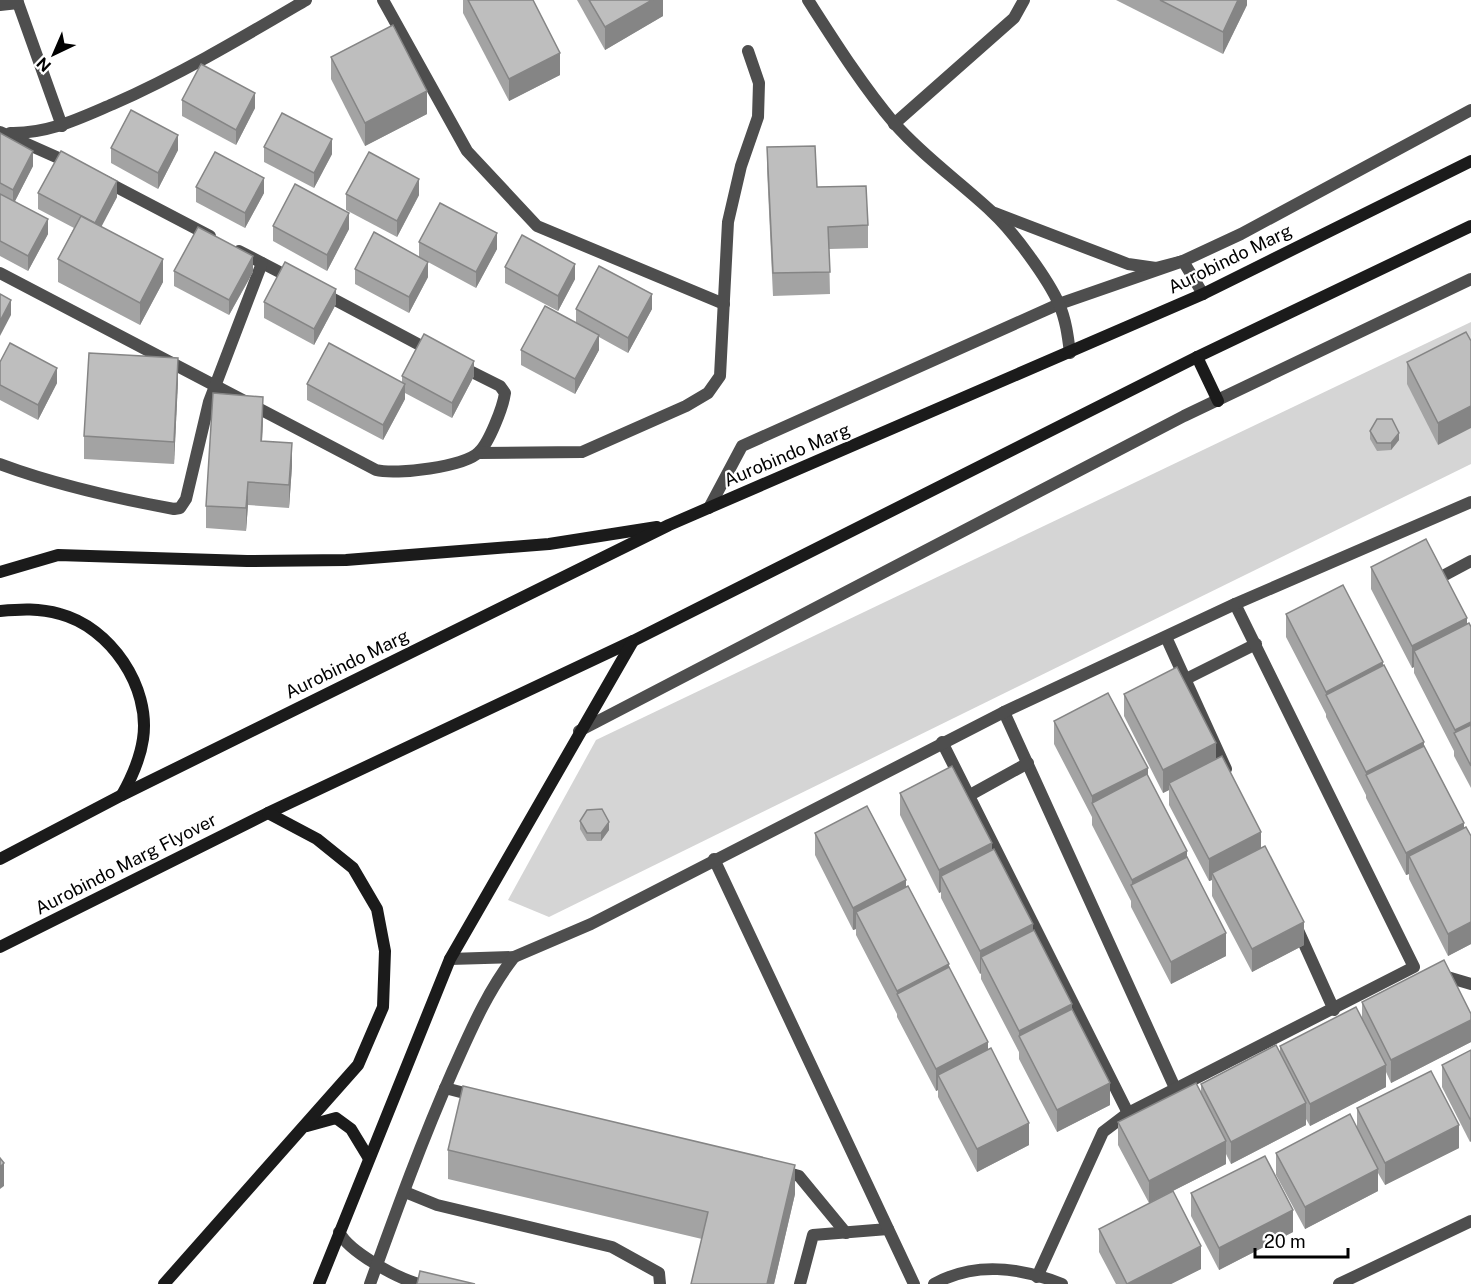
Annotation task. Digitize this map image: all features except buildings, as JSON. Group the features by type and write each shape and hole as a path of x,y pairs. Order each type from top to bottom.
{"main road":[{"name":"Aurobindo Marg","path":"123,795 669,525 1203,294 1471,161"},
{"path":"268,813 633,641 1197,357 1471,226"},
{"path":"1197,357 1218,401"},
{"path":"0,572 58,555 247,561 346,560 549,543 669,525"},
{"path":"0,611 31,608 62,614 90,628 114,649 132,675 142,705 144,736 137,767 123,795 0,859"},
{"path":"319,1284 368,1156 450,959 579,731 633,641"},
{"path":"164,1284 306,1127 358,1065 383,1007 386,951 377,909 353,868 317,839 268,813"},
{"name":"Aurobindo Marg Flyover","path":"0,947 268,813"},
{"path":"306,1127 336,1118 351,1129 368,1156"}],"street":[{"path":"2,133 32,134 62,126 174,77 306,0"},
{"path":"383,0 467,151 537,226 724,304"},
{"path":"808,0 858,76 894,124 937,167 994,213 1031,259 1059,304 1067,329 1070,353"},
{"path":"894,124 1014,18 1024,0"},
{"path":"0,5 18,2 62,126"},
{"path":"478,453 582,452 701,398 708,393 720,376 728,222 741,166 758,117 759,83 748,51"},
{"path":"709,508 742,446 1059,304 1183,261 1241,234 1471,110"},
{"path":"0,273 215,387 383,471 401,473 468,459 478,453 485,446 505,393 500,386 89,173 2,133"},
{"path":"994,213 1128,264 1156,267 1183,261"},
{"path":"1183,261 1203,294"},
{"path":"0,464 32,476 121,500 180,508 186,499 215,387 262,263"},
{"path":"579,731 1184,416 1471,279"},
{"path":"450,959 514,957 591,924 1004,712 1235,604 1418,532 1471,502"},
{"path":"1441,578 1471,561"},
{"path":"1235,604 1414,967"},
{"path":"1166,637 1234,786"},
{"path":"1186,679 1256,644"},
{"path":"1004,712 1175,1088"},
{"path":"942,742 1128,1113"},
{"path":"970,795 1028,764"},
{"path":"714,860 914,1284"},
{"path":"1291,914 1334,1010"},
{"path":"370,1284 425,1133 489,991 514,957"},
{"path":"1037,1277 1103,1132 1128,1113 1334,1010 1414,967 1471,984"},
{"path":"445,1089 490,1100"},
{"path":"764,1167 799,1176 846,1233"},
{"path":"405,1192 437,1205 612,1247 659,1273 660,1284"},
{"path":"1340,1284 1471,1221"},
{"path":"801,1284 813,1235 888,1229"},
{"path":"339,1232 345,1242 363,1258 419,1284"},
{"path":"934,1284 951,1275 997,1267 1062,1284"}],"shaded area":[{"path":"1471,322 1471,464 549,917 508,900 596,740"}]}
